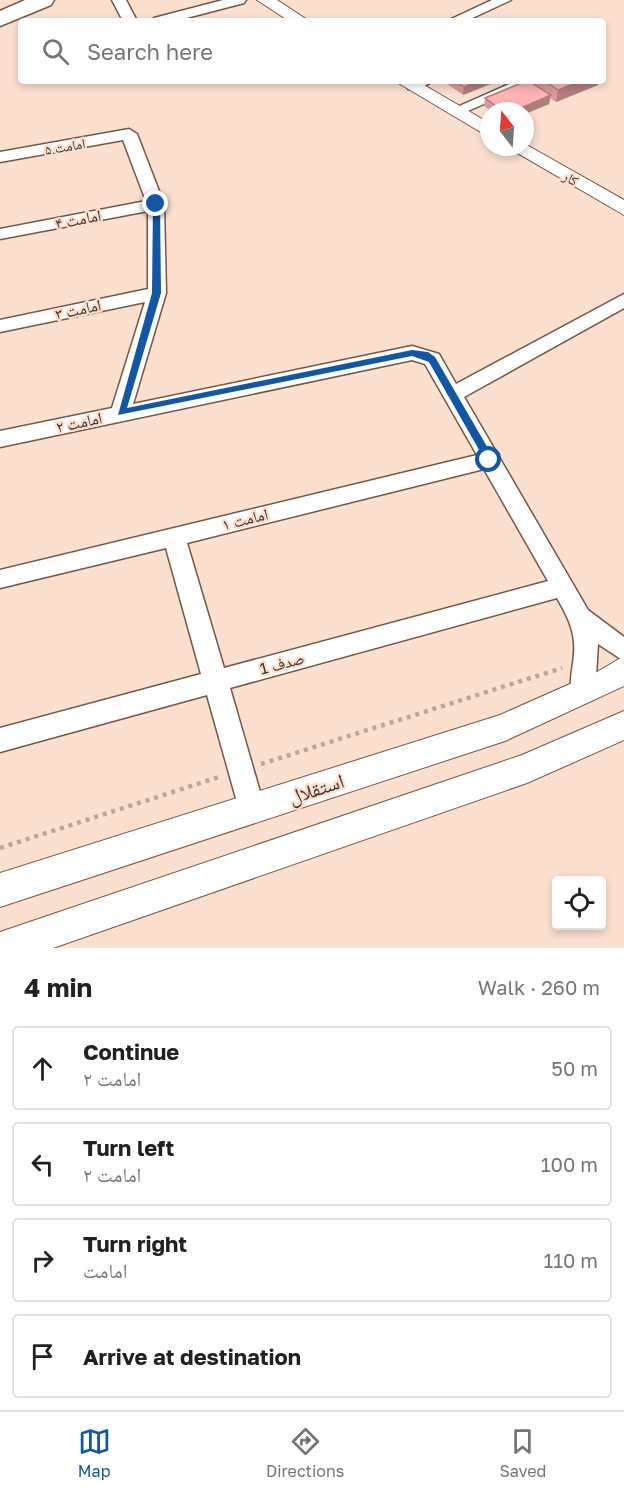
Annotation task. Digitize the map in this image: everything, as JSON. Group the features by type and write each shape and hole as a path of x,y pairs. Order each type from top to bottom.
{"main road":[{"path":"0,3 7,0"},
{"path":"0,19 43,0"}],"street":[{"path":"119,0 128,18"},
{"path":"170,18 239,0"},
{"path":"265,0 293,18"},
{"path":"461,18 504,0"},
{"path":"416,84 480,126"},
{"path":"456,111 522,84"},
{"name":"امامت ۵","path":"0,157 129,134 156,204"},
{"name":"کار","path":"533,156 624,209"},
{"path":"121,412 156,293 156,204"},
{"name":"امامت ۴","path":"0,234 156,204"},
{"name":"امامت ۳","path":"0,326 156,293"},
{"path":"452,395 624,300"},
{"name":"امامت ۲","path":"0,439 412,353 425,354 432,359 580,617"},
{"name":"امامت ۱","path":"0,579 489,460"},
{"path":"174,537 252,809"},
{"name":"صدف 1","path":"0,740 563,587"},
{"path":"580,617 624,651"},
{"path":"580,617 586,643 583,693"},
{"name":"استقلال","path":"0,890 505,727 583,693 624,669"},
{"path":"3,948 526,768 624,725"}],"path":[{"path":"0,848 585,661"}],"building":[{"path":"519,84 534,84 551,95 534,102 491,102 485,98"},
{"path":"549,84 573,84 558,90"}],"route":[{"path":"156,204 156,293 139,359 121,412 412,353 425,354 432,359 489,460"}]}
